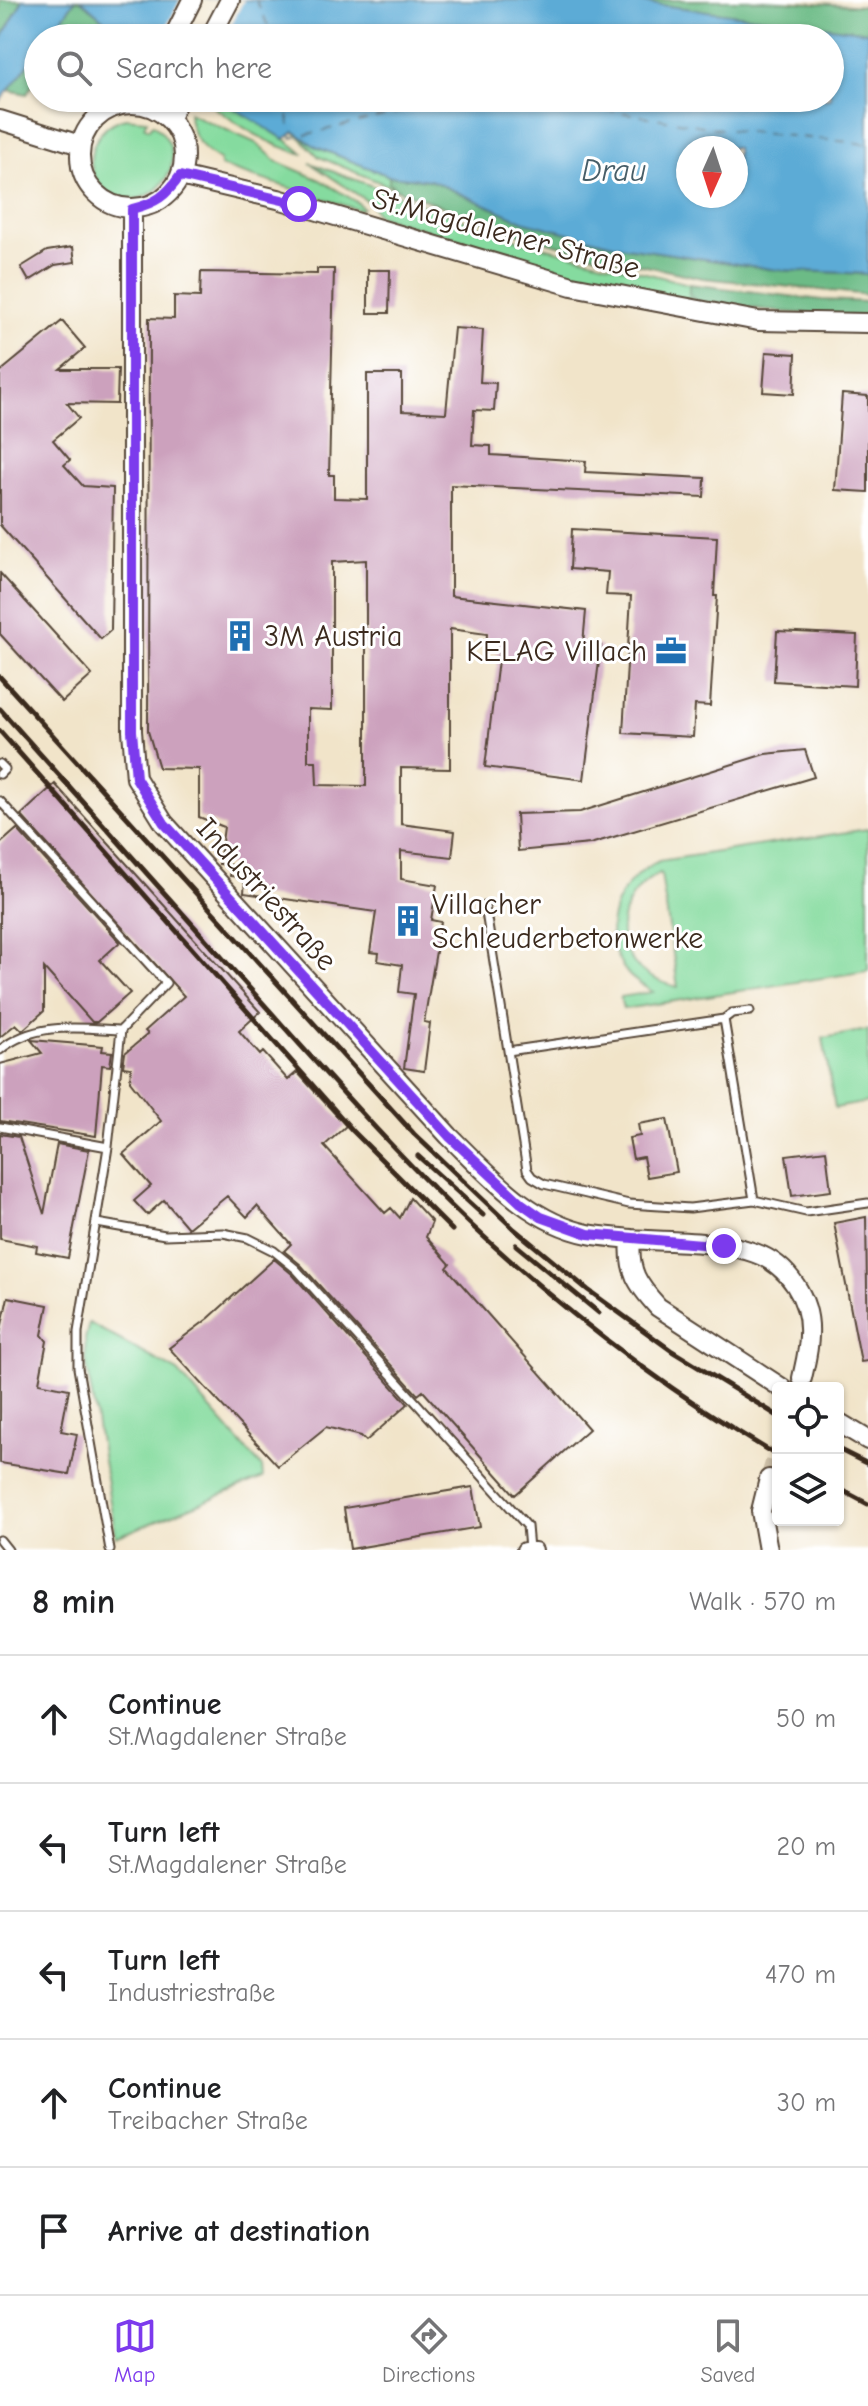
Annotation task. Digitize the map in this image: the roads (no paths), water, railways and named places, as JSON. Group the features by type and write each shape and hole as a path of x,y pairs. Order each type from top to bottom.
{"street":[{"path":"180,24 192,0"},
{"path":"217,24 230,0"},
{"path":"102,112 83,133 79,163 85,181 102,200 132,209 152,204 167,195 180,176 184,151 176,112"},
{"path":"0,120 80,145"},
{"name":"St.Magdalener Straße","path":"180,176 278,199 572,286 758,321 868,323"},
{"name":"Industriestraße","path":"132,209 132,731 136,778 164,823 427,1112 490,1176 541,1217 588,1234 724,1246 756,1253 783,1270 799,1289 807,1309 809,1335 802,1378"},
{"path":"631,1239 629,1259 635,1277 658,1307 773,1382"},
{"path":"844,1426 868,1440"},
{"path":"768,1550 761,1511 769,1479"}],"lane":[{"path":"0,764 5,769 0,774"},
{"path":"0,801 166,983 121,1030 108,1147 77,1350 110,1550"},
{"path":"485,906 527,1170 532,1177 563,1190 629,1204 690,1208 754,1200 806,1212 868,1203"},
{"path":"508,1051 724,1019 732,1013 750,1011"},
{"path":"724,1019 754,1200"},
{"path":"0,1050 7,1044 56,1026 121,1030"},
{"path":"0,1127 108,1147"},
{"path":"97,1223 165,1235 223,1233 248,1238 274,1251 296,1269 527,1526 529,1550"},
{"path":"0,1540 8,1550"}],"water":[{"path":"23,0 75,0 59,24 24,24 24,70 0,101 0,42"},
{"name":"Drau","path":"81,0 622,0 806,24 108,24"},
{"name":"Drau","path":"844,29 868,32 868,274 777,270 625,247 525,222 430,180 389,176 316,147 295,132 284,139 240,112 844,112"}],"tunnel":[{"path":"769,1479 777,1454"}],"railway":[{"path":"0,677 414,1134 514,1229 588,1290 672,1351 772,1412"},
{"path":"0,709 353,1104 469,1223 542,1288 617,1348 736,1431 775,1454"},
{"path":"0,731 353,1131 452,1230"},
{"path":"418,1156 483,1215"},
{"path":"516,1245 599,1313"},
{"path":"844,1452 868,1464"},
{"path":"844,1491 868,1504"}],"place":[{"name":"3M Austria","path":"240,636"},
{"name":"KELAG Villach","path":"671,651"},
{"name":"Villacher Schleuderbetonwerke","path":"408,921"}]}
